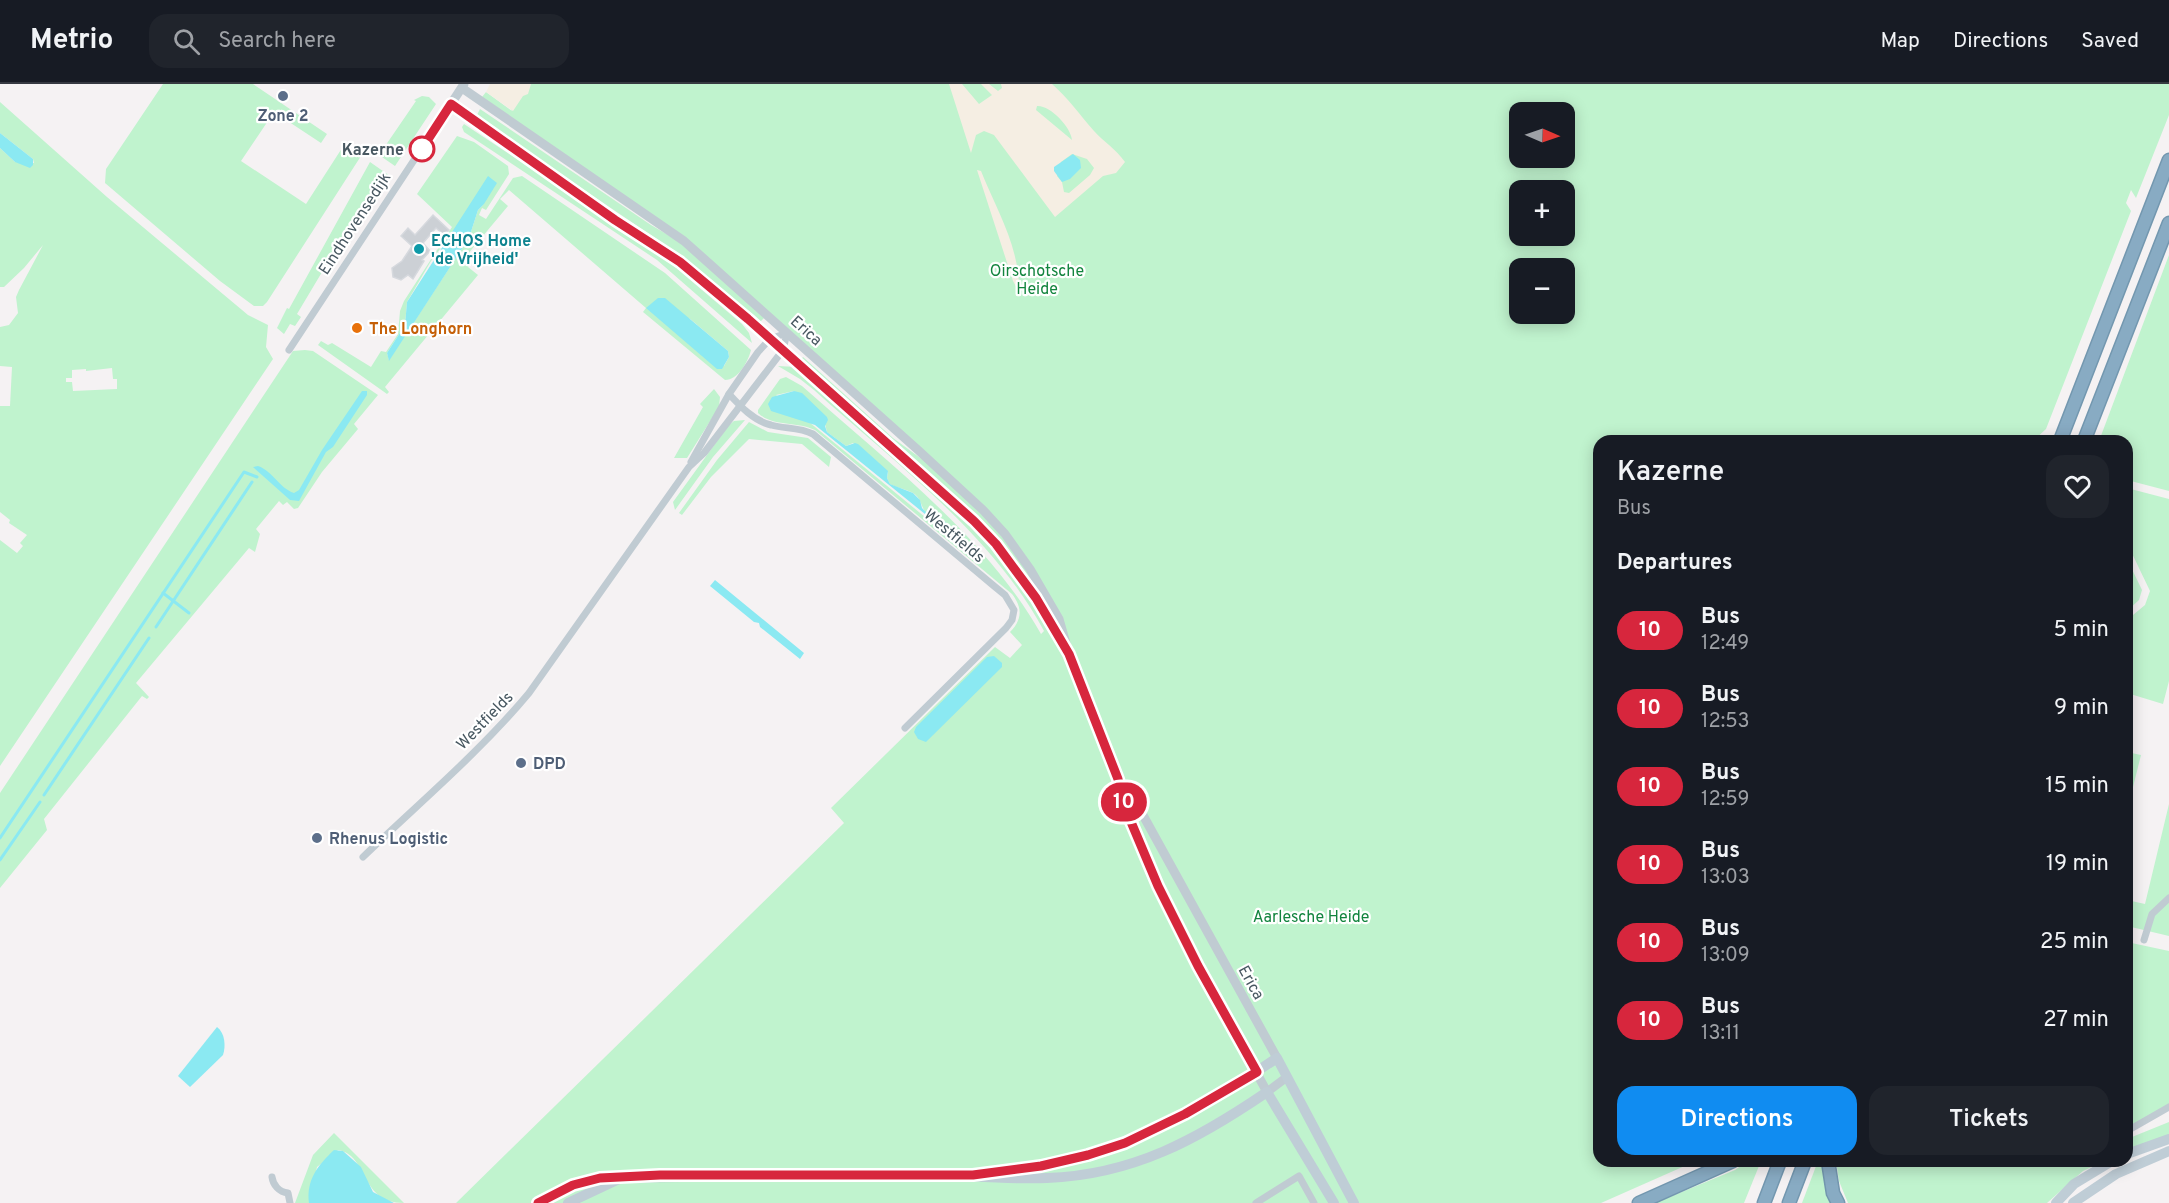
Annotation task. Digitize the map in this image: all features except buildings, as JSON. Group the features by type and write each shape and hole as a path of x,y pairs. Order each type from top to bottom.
{"highway":[{"path":"2062,435 2169,160"},
{"path":"2086,435 2169,223"},
{"path":"1639,1203 1720,1167"},
{"path":"1764,1203 1778,1167"},
{"path":"1789,1203 1803,1167"},
{"path":"1829,1167 1833,1193 1838,1203"}],"main road":[{"path":"538,1203 573,1185 600,1178 660,1175 973,1175 1041,1166 1088,1155 1125,1143 1185,1114 1277,1058"},
{"name":"Erica","path":"1277,1058 1354,1203"},
{"path":"973,1175 999,1179 1049,1178 1121,1167 1182,1144 1267,1092"},
{"name":"Erica","path":"1267,1092 1334,1203"},
{"path":"2133,1152 2169,1139"},
{"path":"2133,1167 2169,1151"},
{"path":"2056,1203 2074,1184 2102,1167"},
{"path":"2073,1203 2116,1174 2132,1167"},
{"path":"568,1203 622,1178"}],"street":[{"name":"Eindhovensedijk","path":"289,350 463,86"},
{"name":"Erica","path":"463,86 684,241 984,510 1017,549 1059,619 1069,654 1118,779 1126,810 1158,886 1198,966 1267,1092"},
{"name":"Erica","path":"451,104 615,220 680,262 783,350 974,521 996,544 1036,598 1069,654"},
{"path":"770,339 787,333"},
{"name":"Westfields","path":"363,857 409,816 508,718 529,693 689,468 704,453 738,405 783,350 787,333"},
{"name":"Westfields","path":"689,468 697,449 729,394 770,339"},
{"name":"Westfields","path":"729,394 738,405 763,423 804,430 813,434 994,586 1014,609 1012,620 1006,628 905,728"},
{"name":"Erica","path":"1118,779 1133,797 1277,1058"},
{"path":"2144,940 2152,914 2169,898"},
{"path":"1267,1092 1287,1077"},
{"path":"2133,1128 2169,1107"},
{"path":"1256,1203 1299,1176 1314,1203"},
{"path":"272,1177 278,1189 288,1192 290,1203"}],"green space":[{"path":"163,84 253,84 327,134 321,143 274,112 241,161 306,204 344,145 361,156 263,306 254,306 220,281 105,183 106,169"},
{"name":"Aarlesche Heide","path":"495,84 2169,84 2169,115 2136,198 2131,190 2126,203 2131,211 2046,429 2040,435 1593,435 1593,1167 1682,1167 1601,1203 456,1203 844,823 831,808 995,647 1010,658 1022,645 1010,632 1020,614 1018,604 1012,594 815,430 771,420 758,413 780,379 786,377 802,386 932,501 992,564 1018,598 1041,634 1044,631 1023,596 970,531 909,473 814,390 778,366 797,367 959,511 1012,568 1049,626 1060,616 1025,555 722,270 482,97 486,92 512,111","holes":["794,391 825,424 827,432 846,446 853,443 888,472 887,478 890,484 917,496 925,512 940,518 963,544 936,526 776,395"]},
{"path":"422,96 429,97 436,104 395,166 379,155 416,101 414,100"},
{"path":"0,102 107,197 248,315 268,325 266,347 273,359 0,766 0,540 17,553 23,546 20,543 27,535 9,523 10,520 0,512 0,406 10,406 12,367 0,366 0,327 9,325 18,313 16,297 43,245 24,268 4,287 0,287 0,148 15,162 34,163 33,159 0,133","holes":["112,368 113,379 117,379 117,389 73,391 72,382 66,382 66,378 72,378 72,370 86,369 86,371"]},
{"path":"480,109 651,225 687,246 764,318 758,324 664,244 476,117"},
{"path":"464,124 632,235 675,267 742,324 749,333 752,343 657,260 464,132 462,127"},
{"path":"457,136 474,142 508,166 509,174 486,210 482,208 479,215 486,219 513,178 522,176 665,273 751,350 748,360 738,374 725,380 643,312 646,308 509,190 500,199 508,206 467,255 472,259 468,267 478,275 385,387 389,392 387,394 318,345 321,341 328,345 332,343 371,367 381,351 386,352 398,334 400,311 404,301 452,227 417,194","holes":["484,204 478,210 469,238 389,360 387,353 405,325 407,302 431,261 458,225","689,318 728,351 729,357 724,366"]},
{"path":"370,162 390,176 334,252 297,314 301,317 295,326 290,324 284,334 277,328 287,308 289,309"},
{"path":"2169,255 2169,491 2133,482 2133,435 2101,435"},
{"path":"293,351 313,351 378,395 354,424 358,429 322,472 298,508 294,509 287,502 283,505 279,501 256,529 260,534 255,552 249,548 136,683 149,697 147,699 142,696 44,819 47,830 0,888 0,793"},
{"path":"803,357 893,438 930,465 988,520 1017,555 1052,614 1049,615 1016,564 800,361"},
{"path":"714,389 720,397 719,407 687,458 674,458 703,407 700,404"},
{"path":"745,420 713,457 675,510 673,502 728,426 734,421"},
{"path":"749,422 768,432 808,438 831,457 829,467 802,444 749,439 711,477 682,515 679,513 717,460"},
{"path":"2133,490 2169,499 2169,681 2163,704 2133,695 2133,615 2145,605 2150,591 2133,556"},
{"path":"2133,571 2142,590 2139,600 2133,606"},
{"path":"2133,753 2141,755 2133,787"},
{"path":"2169,804 2169,936 2133,927 2133,901 2145,904"},
{"path":"2133,943 2169,951 2169,1105 2133,1126"},
{"path":"2169,1122 2169,1137 2133,1149 2133,1137"},
{"path":"334,1133 404,1203 390,1201 379,1195 372,1188 355,1160 338,1150 317,1167 309,1203 295,1203 313,1155"},
{"path":"1739,1167 1759,1167 1744,1203 1655,1203"},
{"path":"1816,1167 1827,1167 1836,1203 1802,1203"},
{"path":"1837,1167 2091,1167 2083,1171 2047,1203 1848,1203 1839,1181"}],"sand":[{"path":"490,84 531,84 528,94 523,96 513,111 486,92"},
{"path":"949,84 962,84 979,104 992,95 981,84 989,84 998,91 1002,88 1001,84 1052,84 1125,162 1116,173 1103,176 1055,217 994,135 984,131 976,135 971,153","holes":["1037,106 1054,113 1068,129 1072,140 1036,110","1072,154 1087,159 1094,168 1090,175 1069,193 1064,192 1062,182 1057,176 1061,162"]},
{"path":"977,170 981,171 1012,244 1019,292 1013,281"}],"water":[{"path":"0,133 33,159 33,165 30,168 15,162 0,148"},
{"path":"1073,154 1080,160 1081,168 1070,179 1062,182 1054,171 1054,167"},
{"path":"488,176 497,183 478,210 469,238 389,361 387,353 405,325 407,302"},
{"path":"658,298 665,298 728,351 729,357 722,369 717,369 646,308"},
{"path":"362,391 367,391 367,395 333,447 326,452 299,501 290,500 253,467 263,468 289,491 294,493 299,490 322,450"},
{"path":"794,391 802,393 827,417 825,426 827,432 846,446 858,444 888,471 887,478 890,484 913,493 929,515 942,519 959,535 962,544 815,425 771,411 768,404 772,397"},
{"path":"715,580 804,653 800,659 760,627 759,623 754,622 710,586"},
{"path":"994,656 1002,663 1002,667 926,742 918,739 914,732 916,727 987,657"},
{"path":"217,1027 224,1040 223,1055 190,1087 178,1076"},
{"path":"334,1150 343,1151 361,1167 373,1192 394,1203 309,1203 311,1180 323,1161"}],"waterway":[{"path":"0,838 244,472 257,477"},
{"path":"156,627 252,482"},
{"path":"163,593 189,613"},
{"path":"44,795 149,638"},
{"path":"0,860 40,802"}],"bus line":[{"name":"10","path":"421,150 451,104 466,117 615,220 680,262 783,350 974,521 996,544 1036,598 1069,654 1118,779 1126,810 1158,886 1198,966 1257,1072 1185,1114 1125,1143 1088,1155 1041,1166 973,1175 660,1175 600,1178 573,1185 538,1203"}],"place":[{"name":"Zone 2","path":"283,96"},
{"name":"Kazerne","path":"422,149"},
{"name":"ECHOS Home 'de Vrijheid'","path":"419,249"},
{"name":"The Longhorn","path":"357,328"},
{"name":"DPD","path":"521,763"},
{"name":"Rhenus Logistic","path":"317,838"}],"park label":[{"name":"Oirschotsche Heide","path":"1037,279"}]}
